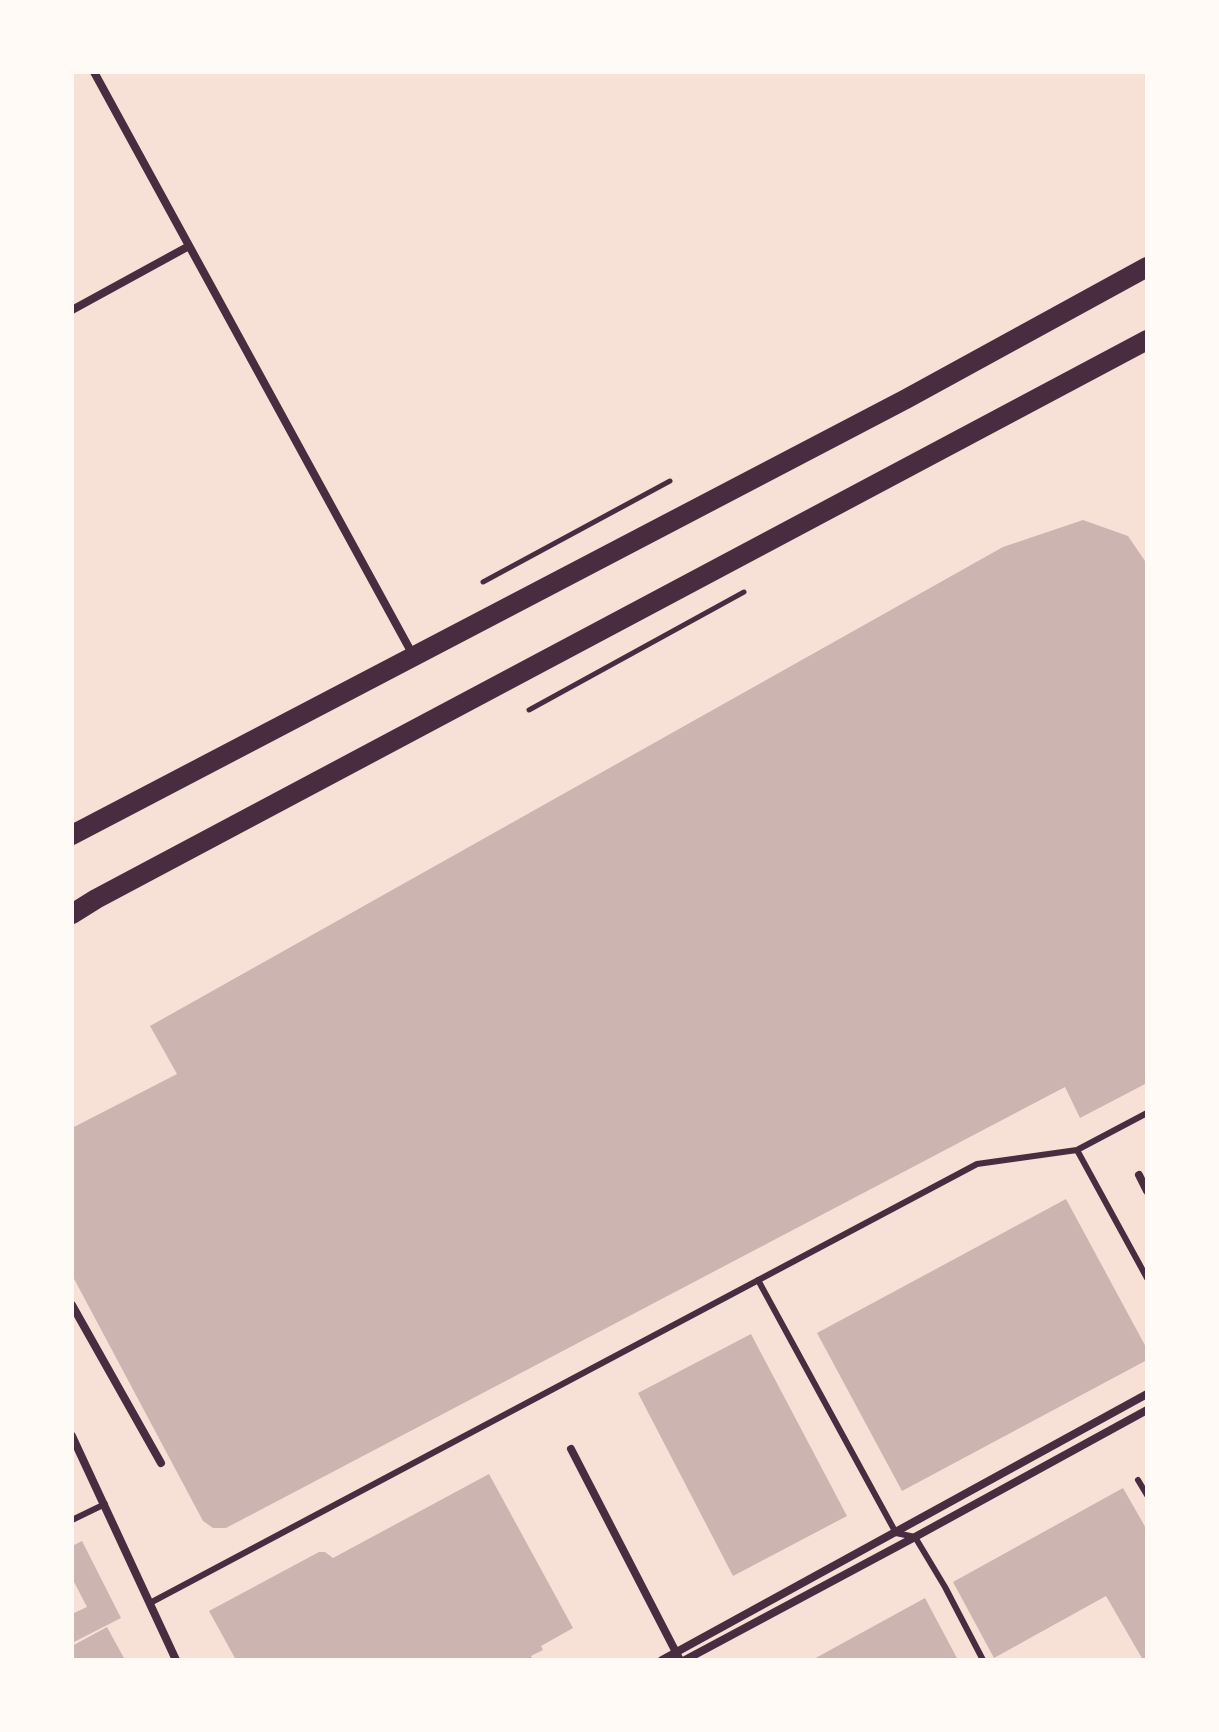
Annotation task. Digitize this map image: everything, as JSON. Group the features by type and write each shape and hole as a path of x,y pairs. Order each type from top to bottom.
{"main road":[{"path":"73,835 906,399 1147,267"},
{"path":"72,912 1147,340"}],"street":[{"path":"94,72 413,655"},
{"path":"72,310 189,246"},
{"path":"1139,1175 1147,1191"},
{"path":"72,1305 161,1463"},
{"path":"680,1658 896,1533 1147,1394"},
{"path":"662,1660 680,1658 915,1537 1147,1410"},
{"path":"72,1436 176,1660"},
{"path":"571,1449 680,1658"}],"lane":[{"path":"150,1603 977,1164 1077,1150 1147,1113"},
{"path":"1077,1150 1147,1278"},
{"path":"758,1280 896,1533 915,1537 983,1660"},
{"path":"1138,1480 1147,1495"},
{"path":"72,1520 105,1504"}],"path":[{"path":"483,582 670,481"},
{"path":"529,710 744,592"}],"building":[{"path":"1083,520 1128,536 1147,564 1147,1083 1080,1118 1065,1087 226,1528 213,1528 203,1521 72,1275 72,1128 177,1074 150,1026 1003,547"},
{"path":"1066,1199 1147,1349 1147,1360 902,1491 817,1333"},
{"path":"751,1334 847,1516 733,1576 638,1393"},
{"path":"489,1474 573,1628 541,1646 543,1650 531,1656 533,1660 236,1660 209,1611 319,1552 333,1558"},
{"path":"1123,1488 1147,1530 1147,1660 1143,1660 1106,1596 994,1658 953,1582"},
{"path":"82,1541 121,1618 72,1643 72,1614 87,1607 72,1578 72,1546"},
{"path":"925,1598 958,1660 812,1660"},
{"path":"107,1627 125,1660 72,1660 72,1646"}]}
